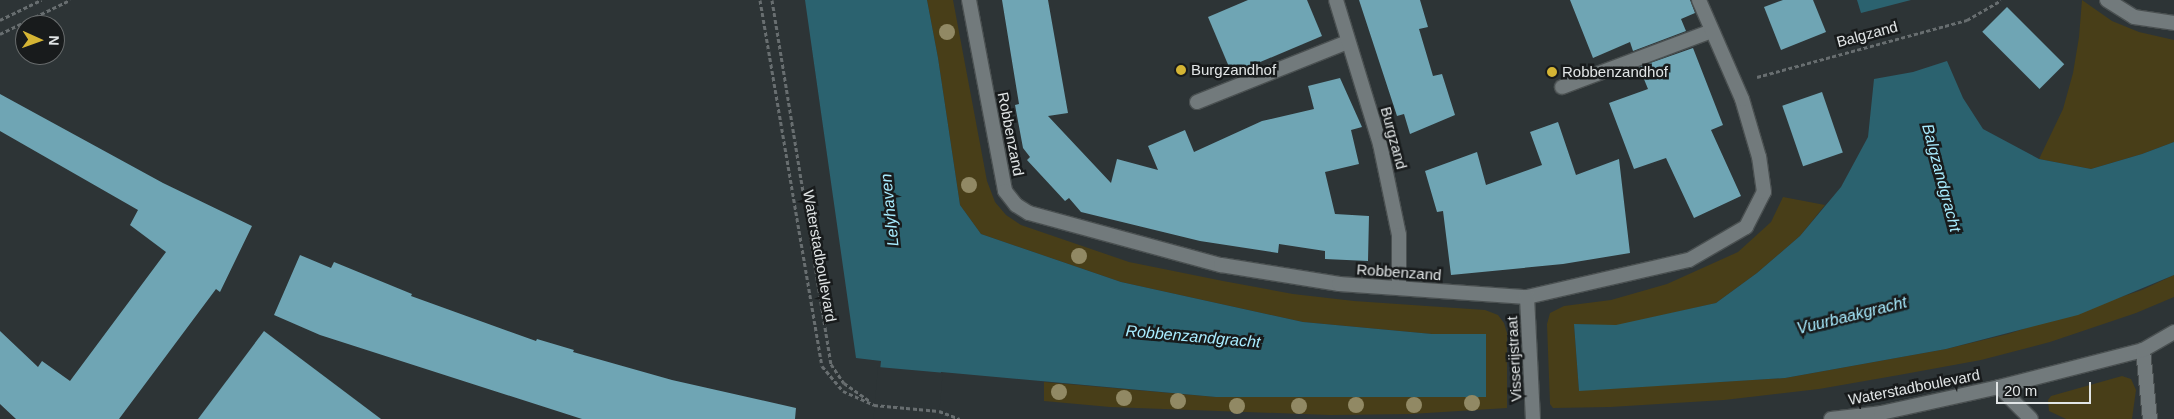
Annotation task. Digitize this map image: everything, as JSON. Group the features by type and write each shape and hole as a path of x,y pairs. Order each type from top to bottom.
{"street":[{"name":"Robbenzand","path":"969,0 1005,191 1016,205 1028,213 1221,265 1339,284 1526,298 1689,260 1746,227 1764,192 1759,157 1742,99 1699,0"},
{"name":"Burgzand","path":"1336,0 1380,144 1394,207 1399,235 1399,288"},
{"path":"2107,0 2134,17 2174,23"},
{"path":"1562,87 1712,31"},
{"path":"1197,102 1348,42"},
{"name":"Visserijstraat","path":"1526,298 1533,419"},
{"name":"Waterstadboulevard","path":"1831,419 1881,413 1999,387 2143,350 2174,332"},
{"path":"2143,350 2150,419"},
{"path":"1999,387 2031,419"}],"path":[{"path":"0,20 41,0"},
{"path":"0,34 70,0"},
{"name":"Waterstadboulevard","path":"760,0 822,366 843,391 874,405 939,411 960,419"},
{"path":"772,0 831,364 844,383 874,405"},
{"name":"Balgzand","path":"1735,83 1827,56 1967,20 2001,0"}],"shaded area":[{"path":"927,0 953,0 987,181 995,202 1006,215 1021,225 1129,262 1293,294 1354,301 1485,310 1498,315 1504,323 1507,333 1507,408 1411,414 1330,415 1110,407 1044,401 1044,382 1216,397 1485,397 1486,334 1432,334 1303,322 1121,282 981,234 960,205 938,58"},
{"path":"2082,0 2112,21 2139,32 2174,40 2174,142 2142,154 2091,169 2039,159 2063,109 2073,73 2079,37"},
{"path":"1783,197 1825,205 1800,236 1757,273 1716,303 1616,326 1574,324 1579,390 1785,378 1946,349 2008,334 2142,290 2174,275 2174,297 2136,313 2050,342 1981,360 1899,375 1819,389 1724,400 1610,407 1553,408 1550,404 1547,324 1550,313 1564,306 1611,300 1667,284 1738,252 1771,222"},
{"path":"2122,376 2131,379 2136,390 2132,419 2066,419 2049,411 2048,400 2051,396"}],"water":[{"path":"805,0 927,0 938,58 960,205 981,234 1121,282 1303,322 1432,334 1486,334 1486,397 1216,397 941,372 936,419 875,419 881,361 856,358"},
{"path":"1857,0 1911,0 1861,13"},
{"path":"1947,61 1963,98 1983,129 2039,159 2091,169 2142,154 2174,142 2174,275 2078,315 1946,349 1785,378 1579,391 1574,324 1616,325 1716,303 1757,273 1800,236 1841,187 1868,137 1874,79 1913,72"}],"pier":[{"path":"878,367 943,373 939,419 873,419"}],"building":[{"path":"1002,0 1048,0 1068,113 1048,116 1111,183 1117,159 1158,170 1148,146 1185,130 1194,152 1262,121 1314,109 1308,86 1340,78 1362,127 1351,130 1359,164 1325,172 1335,214 1369,216 1368,261 1325,259 1325,251 1279,244 1278,253 1200,241 1081,212 1069,198 1065,201 1027,160 1030,157 1023,148 1015,105 1019,104"},
{"path":"1248,0 1307,0 1322,36 1232,74 1208,17"},
{"path":"1359,0 1420,0 1428,27 1419,29 1433,76 1442,74 1455,115 1410,134 1404,114 1397,116"},
{"path":"1570,0 1690,0 1695,13 1681,19 1686,31 1633,51 1630,42 1593,58"},
{"path":"1783,0 1813,0 1826,32 1781,50 1764,7"},
{"path":"2007,7 2064,64 2040,89 1982,32"},
{"path":"1693,48 1723,125 1711,130 1741,196 1694,218 1666,158 1634,169 1609,103 1648,89 1639,67"},
{"path":"1822,92 1843,153 1803,166 1782,106"},
{"path":"0,94 163,183 252,226 220,292 216,289 119,419 16,419 0,404 0,331 38,367 42,361 70,381 166,252 130,225 138,210 0,131"},
{"path":"1558,122 1576,175 1619,159 1630,253 1563,264 1451,275 1443,211 1437,212 1425,171 1477,152 1486,185 1542,165 1530,132"},
{"path":"300,255 331,268 334,262 412,294 411,296 536,341 537,339 574,350 573,352 672,380 796,408 795,419 582,419 320,335 274,315"},
{"path":"264,331 381,419 198,419"}],"place":[{"name":"Burgzandhof","path":"1181,70"},
{"name":"Robbenzandhof","path":"1552,72"}],"water label":[{"name":"Balgzandgracht","path":"1941,178"},
{"name":"Lelyhaven","path":"890,210"},
{"name":"Vuurbaakgracht","path":"1852,316"},
{"name":"Robbenzandgracht","path":"1193,337"}]}
